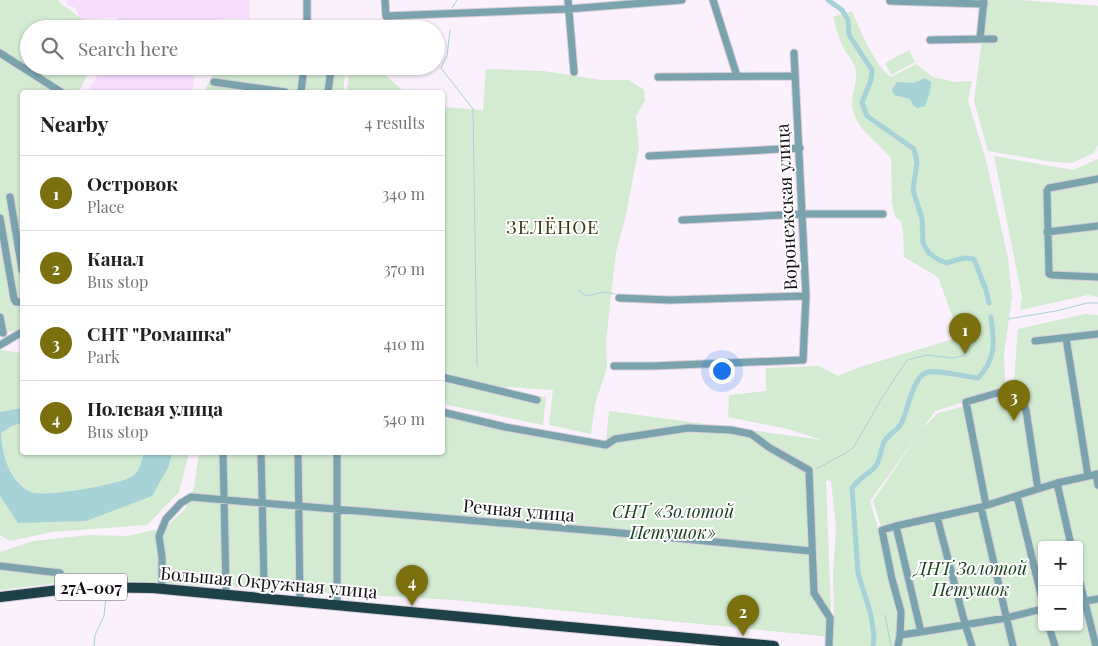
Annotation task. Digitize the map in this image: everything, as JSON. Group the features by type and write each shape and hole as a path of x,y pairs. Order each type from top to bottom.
{"highway":[{"name":"Большая Окружная улица","path":"0,598 84,587 162,589 774,646"}],"street":[{"path":"307,0 307,20"},
{"path":"385,0 386,16 568,9 682,0"},
{"path":"568,0 574,72"},
{"path":"713,0 737,76"},
{"path":"890,1 984,2 980,38"},
{"path":"930,40 994,39"},
{"path":"0,52 20,65"},
{"name":"Воронежская улица","path":"614,366 803,360 806,296 794,53"},
{"path":"34,75 57,90"},
{"path":"301,90 303,75"},
{"path":"328,90 330,75"},
{"path":"658,77 795,76"},
{"path":"214,82 271,90"},
{"path":"649,156 800,148"},
{"path":"1098,179 1049,188 1047,191 1049,274 1052,276 1098,277"},
{"path":"10,197 20,258"},
{"path":"682,220 802,214 883,214"},
{"path":"0,218 14,299 16,302 20,302"},
{"path":"1047,232 1098,226"},
{"path":"619,298 670,300 806,296"},
{"path":"0,317 3,343 20,333"},
{"path":"1036,342 1098,334"},
{"path":"1066,338 1088,476"},
{"path":"445,378 537,400"},
{"path":"1013,646 983,506 966,402 1011,389 1024,401 1038,489"},
{"path":"445,413 505,427 606,445 615,439 688,428 731,430 751,434 770,448 809,470 814,593 830,618 829,646"},
{"path":"223,455 226,590"},
{"path":"260,455 264,582"},
{"path":"298,455 300,601"},
{"path":"337,455 337,605"},
{"path":"898,646 900,612 882,530 983,506 1057,483 1097,474 1098,485"},
{"path":"1057,483 1070,541"},
{"path":"1017,496 1039,586"},
{"name":"Речная улица","path":"162,589 162,557 159,536 166,519 191,497 811,551"},
{"path":"937,517 964,624 972,646"},
{"path":"896,526 921,632"},
{"path":"0,566 60,573"},
{"path":"0,603 12,596"},
{"path":"1083,602 1098,599"},
{"path":"1083,605 1096,646"},
{"path":"900,635 1006,618 1038,610"},
{"path":"1050,631 1054,646"}],"shaded area":[{"path":"67,0 249,0 250,19 117,20 117,17 79,20 76,8 67,5"},
{"path":"97,75 194,75 192,90 89,90"}],"green space":[{"path":"0,0 59,0 59,2 83,20 20,20 20,75 87,75 80,90 20,90 20,333 10,331 0,336"},
{"path":"987,0 1021,0 1098,6 1098,145 1094,153 1072,163 1053,162 988,151 974,101"},
{"path":"852,11 874,57 891,77 916,64 933,77 956,82 972,81 968,101 986,160 1008,258 1012,296 1004,355 1005,385 1002,389 935,411 923,428 938,413 1013,394 1018,329 1085,314 1098,315 1098,646 900,646 899,613 882,530 873,501 919,433 870,501 879,531 896,613 896,646 833,646 833,571 836,528 831,480 826,481 832,637 453,600 92,579 0,590 0,552 34,541 89,535 128,536 166,527 185,509 194,488 199,455 445,455 445,412 606,441 609,411 822,440 788,429 728,417 729,395 766,391 766,368 819,366 838,376 860,367 960,337 938,277 904,257 901,221 895,217 892,203 891,158 866,133 856,119 852,102 856,71 853,62 841,43 833,17"},
{"path":"909,50 915,62 891,75 885,63"},
{"path":"486,69 544,71 601,80 629,80 644,90 645,101 636,116 639,147 625,219 616,252 606,341 607,368 595,404 591,434 549,425 553,390 492,386 445,375 445,107 483,110"},
{"path":"212,75 345,75 343,90 205,90"},
{"path":"348,75 386,75 402,90 347,90"},
{"path":"994,156 1073,170 1098,159 1098,297 1088,295 1020,310 1022,297"},
{"path":"0,350 20,353 20,408 0,412"},
{"path":"445,381 462,386 546,397 543,425 445,404"},
{"path":"20,424 20,455 143,455 135,474 117,482 67,492 31,492 14,476 3,456 1,433"},
{"path":"172,455 188,455 179,492 147,525 52,532 10,541 0,535 0,496 18,523 21,523 169,466"}],"water":[{"path":"925,78 931,82 925,106 917,108 910,99 894,95 892,89 897,82 914,83"},
{"path":"20,408 20,424 1,433 3,450 12,474 23,487 31,492 67,492 117,482 135,474 143,455 172,455 169,466 152,496 86,521 18,523 0,496 0,412"}],"waterway":[{"path":"452,8 457,0"},
{"path":"828,0 842,10 848,20 849,35 872,70 871,80 862,102 867,116 914,149 917,162 913,190 922,219 923,243 929,253 946,263 964,258 974,259 989,303"},
{"path":"445,60 450,30"},
{"path":"445,73 473,109 477,366"},
{"path":"578,290 586,296 604,292 615,294"},
{"path":"1008,319 1056,311 1087,303 1098,303"},
{"path":"873,646 874,637 871,615 858,573 852,488 877,464 884,442 902,422 917,382 925,373 950,373 978,378 984,371 993,349 991,317"},
{"path":"816,469 854,447 880,401 907,360 927,355 952,358 963,356 972,347 980,333"},
{"path":"94,646 95,635 104,616 106,596"},
{"path":"885,615 891,646"}],"place":[{"name":"Островок","path":"965,354"},
{"name":"СНТ \"Ромашка\"","path":"1014,421"},
{"name":"Полевая улица","path":"412,606"},
{"name":"Канал","path":"743,636"}],"district":[{"name":"ЗЕЛЁНОЕ","path":"553,226"}],"park label":[{"name":"СНТ «Золотой Петушок»","path":"673,521"},
{"name":"ДНТ Золотой Петушок","path":"971,578"}]}
